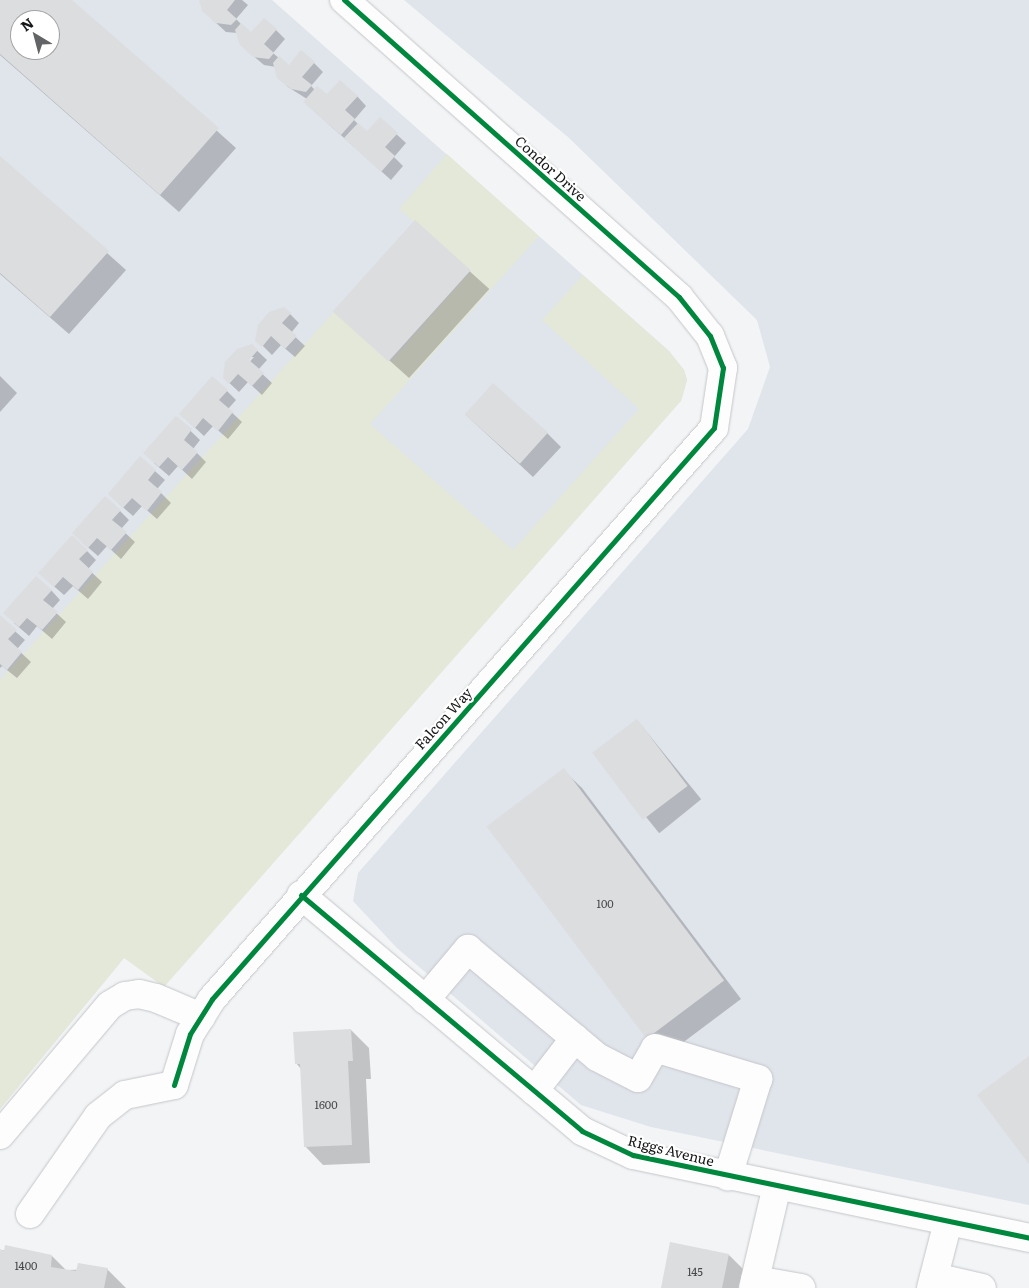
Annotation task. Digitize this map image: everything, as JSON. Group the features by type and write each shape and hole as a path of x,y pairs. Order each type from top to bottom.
{"street":[{"name":"Condor Drive","path":"344,0 679,297 710,336 723,368"},
{"name":"Falcon Way","path":"30,1214 98,1116 126,1095 174,1085 190,1034 212,999 300,895 714,428 723,368"},
{"name":"Riggs Avenue","path":"300,895 582,1131 633,1155 1029,1238"},
{"path":"425,1000 468,949 597,1057 638,1078 655,1048 758,1079 728,1176"},
{"path":"0,1135 110,1005 124,996 139,994 156,998 201,1017"},
{"path":"534,1091 575,1038"},
{"path":"777,1186 754,1284 802,1288"},
{"path":"948,1222 932,1282 982,1288"}],"shaded area":[{"path":"0,0 272,0 669,351 684,370 687,380 681,401 124,958 0,1109"},
{"path":"404,0 1029,0 1029,1205 651,1127 581,1105 397,948 353,901 358,873 748,429 770,367 757,320 568,137"}],"green space":[{"path":"447,154 539,236 370,424 513,550 639,409 542,320 583,275 669,351 684,370 687,380 681,401 164,987 124,958 0,1109 0,680 334,312 390,362 471,271 399,209"}],"building":[{"path":"0,0 72,0 219,128 160,195 0,54"},
{"path":"199,0 235,0 227,10 237,19 231,25 216,23 202,11"},
{"path":"264,18 277,29 264,44 274,53 269,59 253,57 240,45 235,30 241,23 251,32"},
{"path":"301,50 315,62 302,77 312,85 306,92 291,89 277,78 273,63 279,56 289,65"},
{"path":"340,80 358,96 345,110 355,119 341,135 303,102 317,86 327,94"},
{"path":"380,117 398,133 385,147 395,156 381,172 344,138 358,123 367,131"},
{"path":"0,156 109,251 50,317 0,273"},
{"path":"415,220 471,270 388,362 333,311"},
{"path":"284,307 291,313 282,323 297,336 285,349 271,336 262,347 255,341 258,325 269,312"},
{"path":"252,344 258,350 249,360 264,373 252,386 238,374 229,384 223,378 225,362 237,349"},
{"path":"212,376 228,390 219,400 233,412 218,431 203,418 195,428 179,414"},
{"path":"493,383 548,433 520,464 465,414"},
{"path":"176,416 192,429 184,440 198,452 182,470 168,457 159,467 143,453"},
{"path":"140,456 156,470 148,480 162,492 147,511 132,498 123,508 108,494"},
{"path":"105,496 121,510 112,520 127,532 111,550 97,538 88,548 72,533"},
{"path":"72,535 88,550 79,559 93,572 78,590 63,577 54,587 38,573"},
{"path":"36,576 52,590 43,600 58,612 42,630 27,618 19,627 3,613"},
{"path":"0,615 17,630 8,639 22,652 7,670 0,664"},
{"path":"637,719 688,786 643,820 592,753"},
{"path":"564,768 724,980 647,1039 487,826"},
{"path":"351,1029 353,1061 348,1061 352,1145 304,1147 300,1064 295,1064 293,1032"},
{"path":"1029,1056 1029,1164 977,1095"},
{"path":"670,1242 729,1254 722,1288 661,1288"},
{"path":"5,1245 52,1255 51,1267 76,1271 78,1263 108,1268 104,1288 0,1288 0,1249 4,1251"}],"cycle path":[{"path":"174,1085 190,1034 212,999 714,428 723,368 710,336 679,297 344,0"},
{"path":"301,895 582,1131 633,1155 1029,1238"}]}
